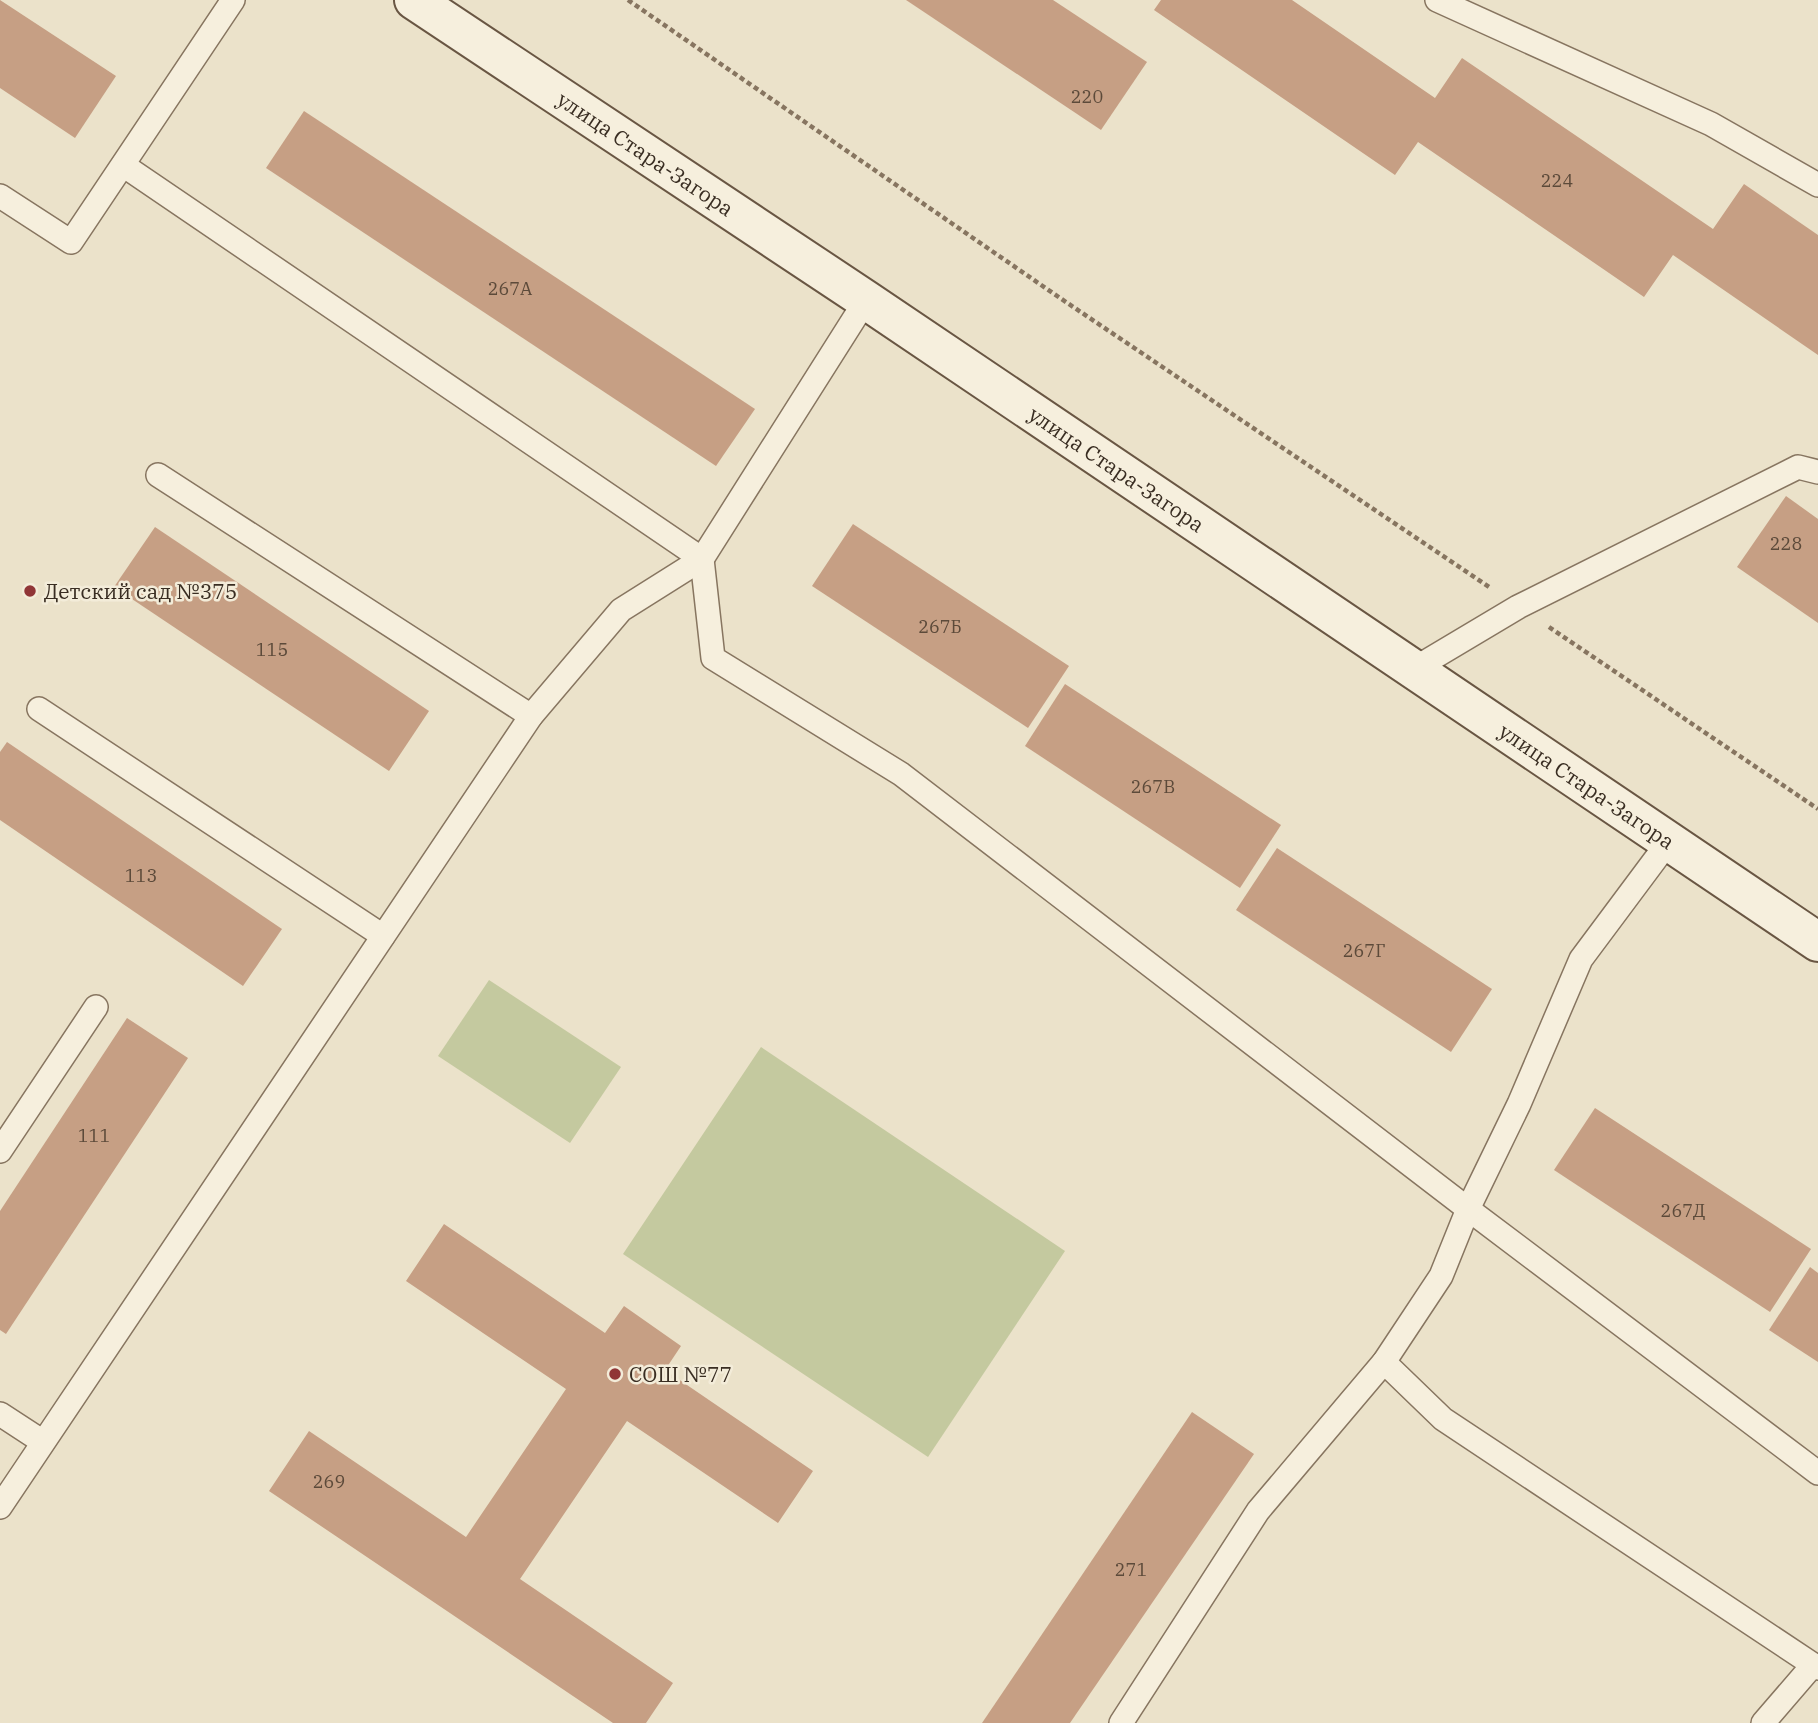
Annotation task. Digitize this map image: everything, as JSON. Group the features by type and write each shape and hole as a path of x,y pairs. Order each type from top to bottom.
{"main road":[{"name":"улица Стара-Загора","path":"414,0 866,300 1818,943"}],"lane":[{"path":"0,196 71,243 233,0"},
{"path":"1437,0 1711,124 1818,185"},
{"path":"123,165 702,559 713,658 901,774 1468,1209 1818,1473"},
{"path":"0,1507 531,716 621,610 702,559 866,300"},
{"path":"1414,669 1518,607 1798,467 1818,472"},
{"path":"158,475 531,716"},
{"path":"39,709 383,936"},
{"path":"1121,1723 1258,1511 1384,1362 1441,1276 1468,1209 1519,1104 1581,960 1669,841"},
{"path":"0,1151 96,1007"},
{"path":"1384,1362 1443,1419 1815,1666 1763,1723"},
{"path":"0,1414 43,1442"}],"path":[{"path":"628,0 1060,298 1818,809"}],"green space":[{"path":"489,980 621,1067 570,1143 438,1056"},
{"path":"761,1047 1065,1251 928,1457 623,1254"}],"building":[{"path":"0,0 116,76 75,138 0,88"},
{"path":"906,0 1053,0 1147,62 1101,130"},
{"path":"1161,0 1292,0 1435,98 1462,58 1713,229 1744,184 1818,235 1818,355 1673,255 1644,297 1418,142 1395,175 1154,10"},
{"path":"304,111 755,409 716,466 266,168"},
{"path":"1786,496 1818,519 1818,623 1737,567"},
{"path":"853,524 1069,666 1028,728 812,586"},
{"path":"155,527 429,711 389,771 114,587"},
{"path":"1065,684 1281,825 1240,888 1025,746"},
{"path":"7,742 282,929 243,986 0,820 0,752"},
{"path":"1277,848 1492,989 1451,1052 1236,910"},
{"path":"127,1018 188,1058 6,1334 0,1330 0,1211"},
{"path":"1595,1108 1811,1249 1770,1312 1554,1170"},
{"path":"444,1224 605,1333 624,1306 681,1346 665,1370 813,1471 778,1523 627,1421 520,1579 673,1683 646,1723 613,1723 269,1491 309,1431 466,1537 566,1389 406,1281"},
{"path":"1810,1267 1818,1273 1818,1362 1769,1330"},
{"path":"1192,1412 1254,1454 1070,1723 982,1723"}],"place":[{"name":"Детский сад №375","path":"30,591"},
{"name":"СОШ №77","path":"615,1374"}]}
